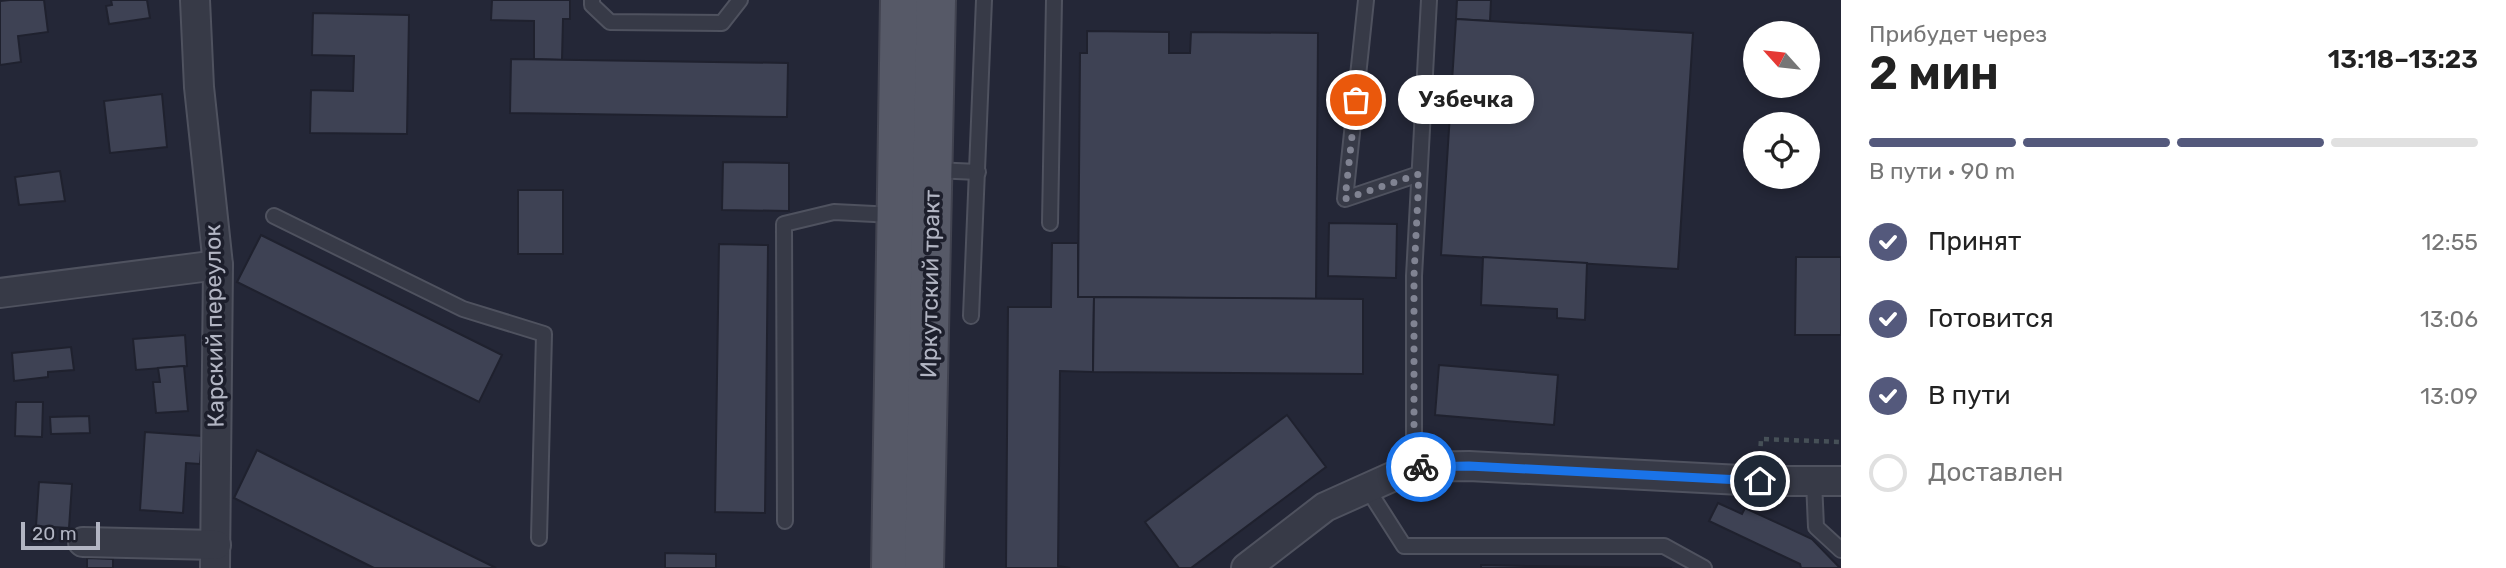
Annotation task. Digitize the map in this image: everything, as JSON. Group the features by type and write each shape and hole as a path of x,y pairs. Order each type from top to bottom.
{"main road":[{"name":"Иркутский тракт","path":"891,568 894,215 900,0"},
{"name":"Иркутский тракт","path":"924,568 936,0"}],"street":[{"name":"Карский переулок","path":"195,0 199,87 218,265 215,556"},
{"path":"0,293 218,265"},
{"path":"1246,568 1325,507 1414,467 1482,466 1760,481 1828,481"},
{"path":"83,542 215,556"}],"lane":[{"path":"592,0 592,5 610,22 722,23 740,0"},
{"path":"971,316 984,0"},
{"path":"1050,223 1054,0"},
{"path":"1366,0 1345,199 1419,174"},
{"path":"1414,467 1414,276 1429,0"},
{"path":"933,170 978,172"},
{"path":"785,521 784,225 835,212 894,215"},
{"path":"274,216 463,309 544,334 539,538"},
{"path":"1828,481 1816,527 1841,550"},
{"path":"1367,488 1404,546 1664,546 1704,568"}],"path":[{"path":"1760,481 1761,439 1841,442"}],"building":[{"path":"44,0 48,32 18,36 21,62 0,65 0,1"},
{"path":"111,0 147,0 150,18 109,24 106,6 112,5"},
{"path":"492,0 570,0 570,19 563,19 562,60 534,59 534,21 491,20"},
{"path":"1457,0 1491,0 1490,21 1456,19"},
{"path":"313,13 409,15 407,134 310,133 311,90 353,91 354,56 312,55"},
{"path":"1456,19 1693,33 1678,269 1441,255"},
{"path":"1087,31 1169,32 1169,53 1190,53 1191,32 1318,33 1316,299 1078,297 1080,53 1087,53"},
{"path":"511,59 788,63 787,117 510,113"},
{"path":"162,94 167,147 110,153 104,101"},
{"path":"723,162 789,163 789,211 722,210"},
{"path":"60,171 65,201 19,205 15,177"},
{"path":"518,190 563,190 563,254 518,254"},
{"path":"1329,223 1397,224 1396,278 1328,276"},
{"path":"261,235 502,355 479,402 237,282"},
{"path":"1052,243 1078,243 1078,297 1094,297 1093,372 1060,371 1058,566 1070,568 1006,568 1008,307 1051,307"},
{"path":"719,244 768,245 765,513 715,512"},
{"path":"1483,257 1587,263 1585,320 1557,318 1557,309 1481,305"},
{"path":"1796,257 1841,257 1841,335 1795,335"},
{"path":"1094,297 1363,299 1363,374 1093,372"},
{"path":"185,335 187,366 136,370 133,339"},
{"path":"71,347 74,370 48,372 48,377 14,381 12,353"},
{"path":"1439,365 1558,375 1554,425 1435,415"},
{"path":"184,366 188,411 156,413 153,382 160,382 158,368"},
{"path":"16,402 43,402 42,437 15,436"},
{"path":"1287,415 1326,467 1191,568 1179,568 1145,522"},
{"path":"89,416 90,433 51,434 50,417"},
{"path":"145,432 202,436 200,464 186,463 183,513 140,510"},
{"path":"257,450 496,568 374,568 234,498"},
{"path":"39,482 72,484 69,528 36,526"},
{"path":"1718,503 1742,514 1745,508 1812,539 1840,568 1801,568 1800,564 1709,521"},
{"path":"665,553 716,554 716,568 665,568"},
{"path":"87,558 113,559 113,568 87,568"},
{"path":"1481,565 1529,566 1672,568 1481,568"}],"way so far":[{"path":"1356,100 1345,199 1419,174 1414,276 1414,467 1421,467"}],"place":[{"name":"Узбечка","path":"1356,100"}],"route":[{"path":"1421,467 1469,466 1760,481"}]}
